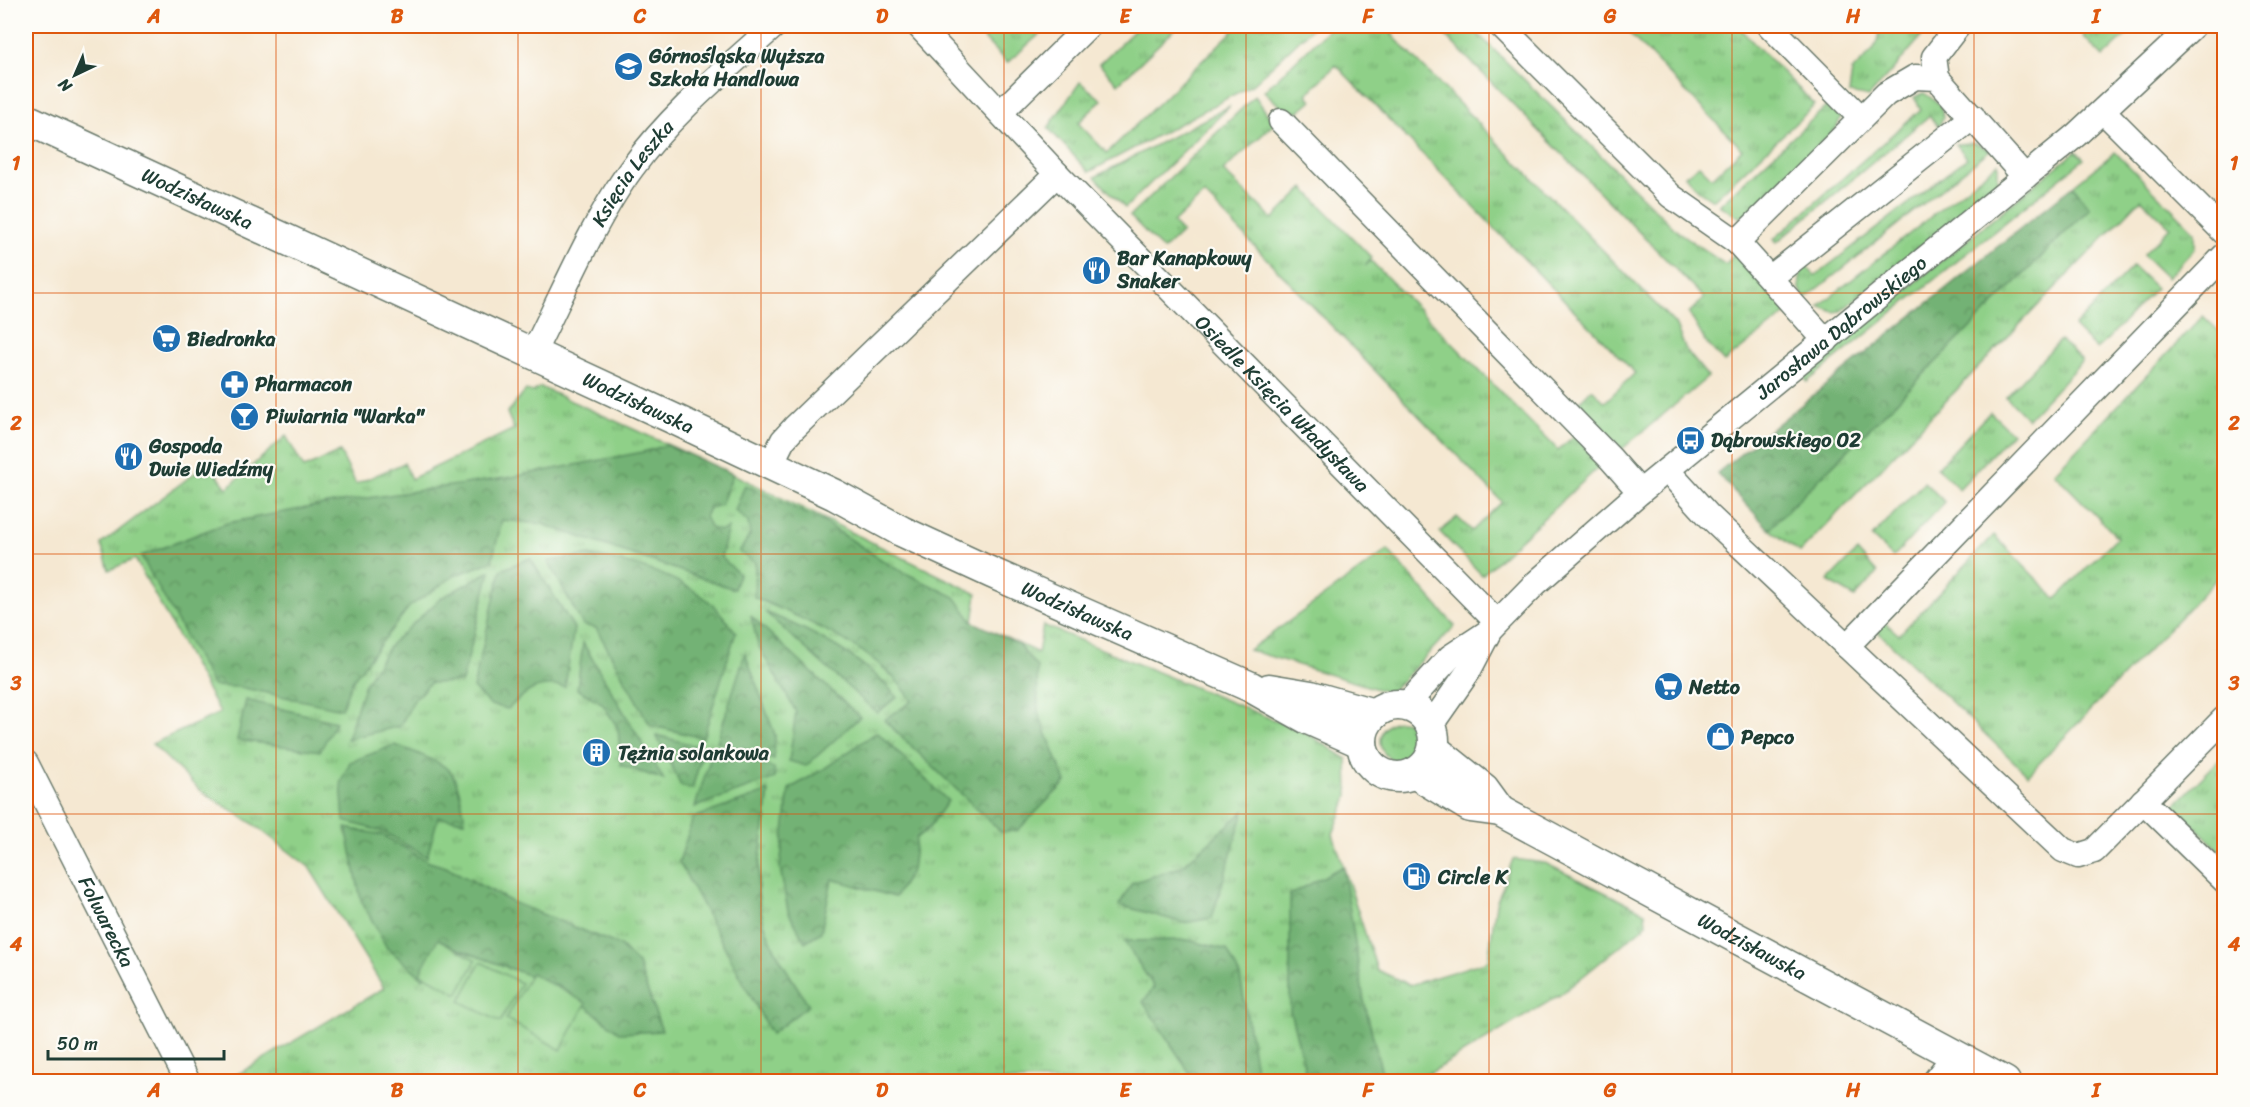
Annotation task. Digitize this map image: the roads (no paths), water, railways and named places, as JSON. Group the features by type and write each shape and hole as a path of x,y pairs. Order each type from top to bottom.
{"street":[{"name":"Księcia Leszka","path":"533,353 602,217 631,169 684,106 774,26"},
{"name":"Osiedle Księcia Władysława","path":"919,26 1057,174 1494,626"},
{"path":"1001,112 1088,26"},
{"path":"1501,26 1671,195 1737,242 1826,341"},
{"path":"1770,26 1861,118"},
{"path":"1958,26 1934,57 1937,78 2025,177"},
{"name":"Jarosława Dąbrowskiego","path":"1406,705 1450,657 1494,626 1535,584 1640,492 2025,177 2103,111 2193,26"},
{"path":"1737,242 1886,94 1915,77 1937,78"},
{"path":"2103,111 2224,232"},
{"path":"1770,278 1973,117"},
{"name":"Wodzisławska","path":"26,119 771,464 992,573 1130,631 1251,687 1308,719 1362,743"},
{"path":"1281,121 1603,450 1640,492"},
{"path":"771,464 783,440 794,428 1057,174"},
{"path":"1847,646 2224,256"},
{"path":"1667,470 1709,516 2063,850 2078,856 2094,850 2224,719"},
{"name":"Jarosława Dąbrowskiego","path":"1433,737 1494,626"},
{"name":"Wodzisławska","path":"1251,687 1311,696 1374,714"},
{"path":"1389,705 1406,705 1421,712 1433,737 1428,761 1414,773 1392,777 1382,773 1368,761 1362,743 1364,727 1374,714 1389,705"},
{"name":"Wodzisławska","path":"1433,737 1484,789 1500,811"},
{"name":"Folwarecka","path":"26,763 188,1082"},
{"name":"Wodzisławska","path":"1414,773 1470,807 1500,811 2005,1082"},
{"path":"2143,801 2224,880"},
{"path":"1934,1082 1954,1055"}],"place":[{"name":"Górnośląska Wyższa Szkoła Handlowa","path":"628,67"},
{"name":"Bar Kanapkowy Snaker","path":"1096,270"},
{"name":"Biedronka","path":"166,339"},
{"name":"Pharmacon","path":"234,384"},
{"name":"Piwiarnia \"Warka\"","path":"245,416"},
{"name":"Dąbrowskiego 02","path":"1690,440"},
{"name":"Gospoda Dwie Wiedźmy","path":"128,457"},
{"name":"Netto","path":"1668,687"},
{"name":"Pepco","path":"1720,737"},
{"name":"Tężnia solankowa","path":"597,753"},
{"name":"Circle K","path":"1417,877"}]}
